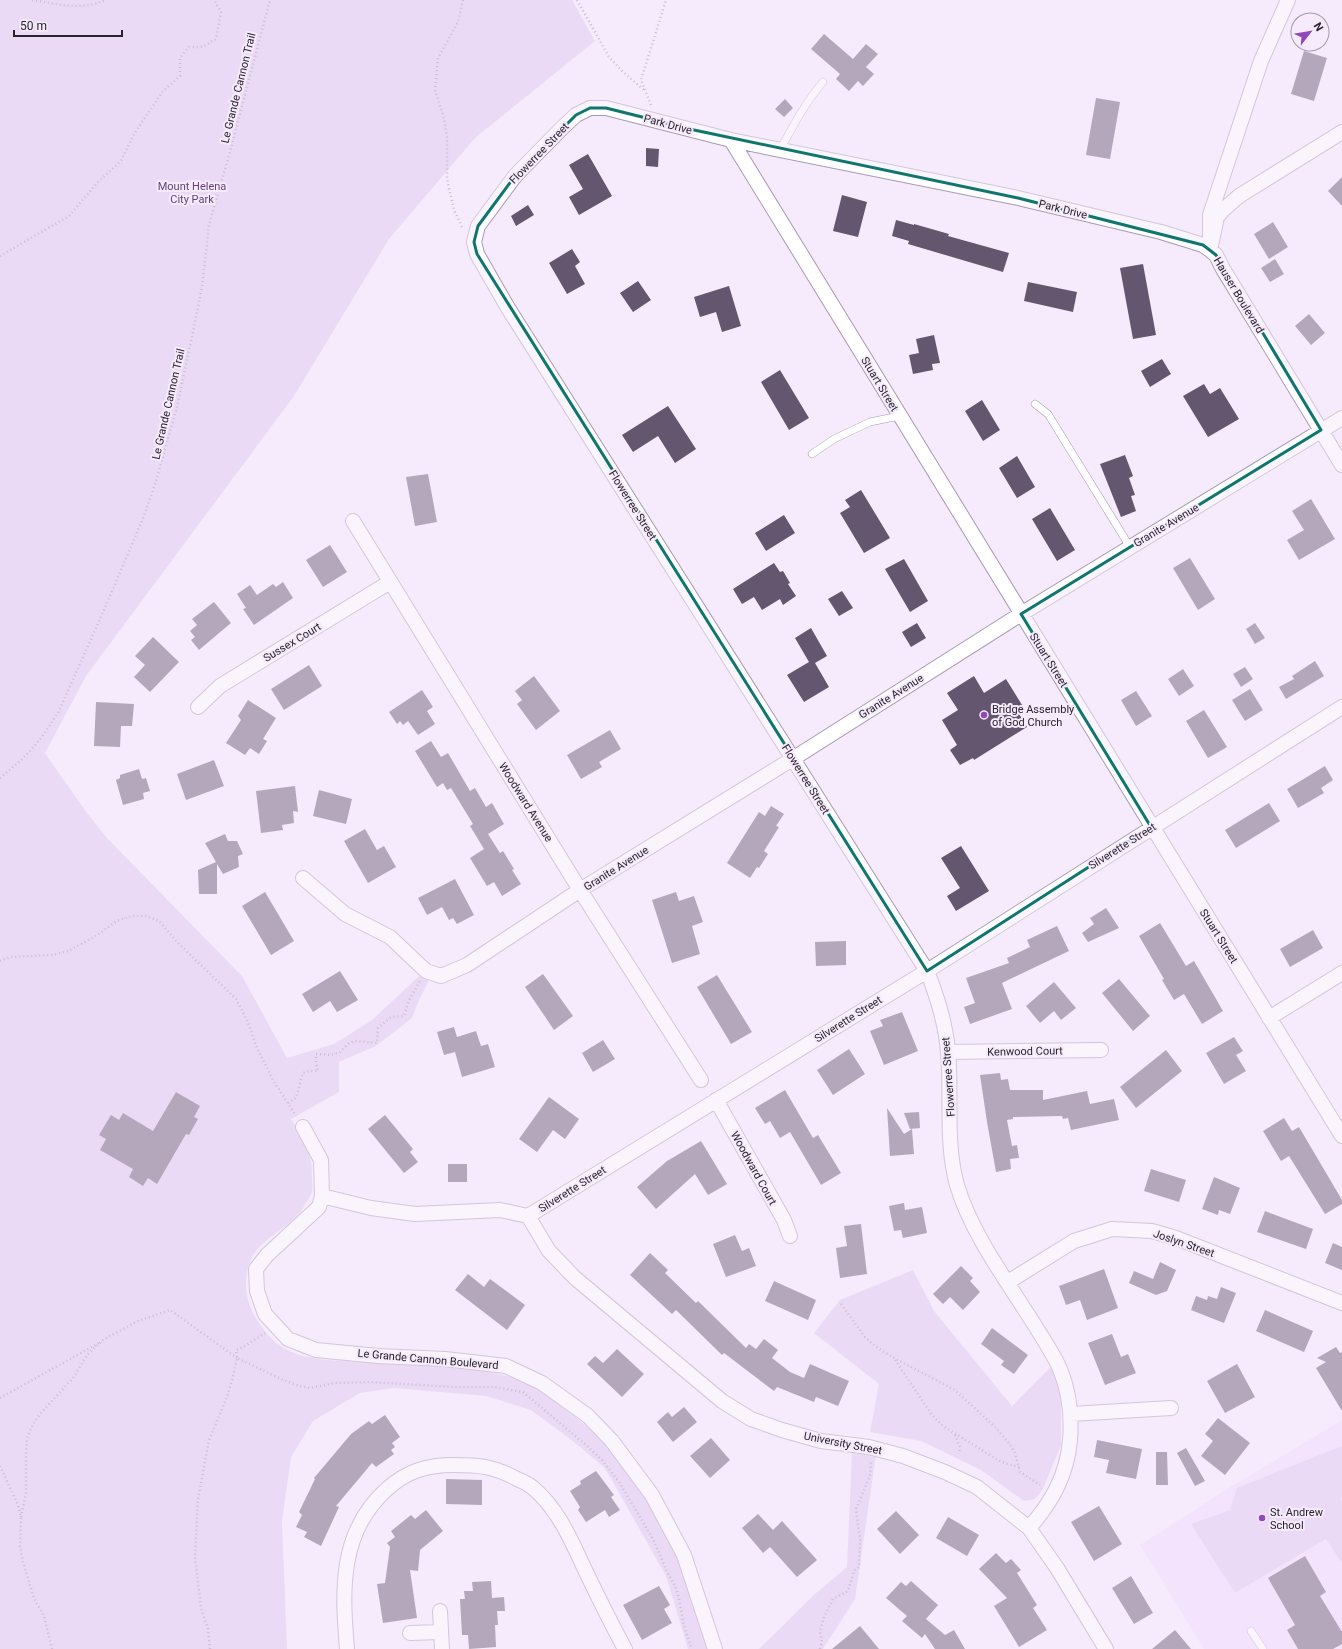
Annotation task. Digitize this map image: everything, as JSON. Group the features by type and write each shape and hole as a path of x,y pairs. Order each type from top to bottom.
{"street":[{"name":"Hauser Boulevard","path":"1288,0 1261,61 1210,215 1210,250 1216,255 1223,269 1342,465"},
{"name":"Flowerree Street","path":"606,108 590,108 576,115 515,176 478,226 474,242 477,254 508,308 927,970 944,1026 948,1052 952,1152 957,1183 963,1203 974,1228 1060,1368 1071,1414 1069,1449 1063,1474 1055,1494 1044,1511 1029,1528"},
{"name":"Park Drive","path":"606,108 731,140 1018,198 1161,232 1196,243 1210,250"},
{"path":"1210,250 1217,217 1223,210 1239,196 1342,132"},
{"name":"Stuart Street","path":"731,140 1151,827 1342,1136"},
{"name":"Granite Avenue","path":"426,970 441,976 467,965 580,890 794,758 1021,614 1342,418"},
{"name":"Woodward Avenue","path":"353,521 580,890 701,1080"},
{"name":"Sussex Court","path":"198,707 220,686 390,582"},
{"name":"Silverette Street","path":"322,1196 371,1208 415,1214 500,1210 528,1216 927,970 1342,707"},
{"path":"303,878 345,914 390,937 426,970"},
{"path":"1269,1018 1342,973"},
{"name":"Kenwood Court","path":"948,1052 1101,1050"},
{"name":"Woodward Court","path":"716,1100 784,1220 790,1236"},
{"path":"303,1127 321,1160 322,1196"},
{"name":"Le Grande Cannon Boulevard","path":"322,1196 319,1207 267,1255 256,1269 257,1291 266,1314 276,1326 288,1339 316,1350 378,1356 445,1359 506,1366 542,1383 588,1416 612,1441 652,1495 684,1556 715,1649"},
{"name":"University Street","path":"528,1216 549,1251 575,1278 722,1401 751,1418 782,1430 821,1441 869,1448 903,1456 945,1472 977,1487 1029,1528 1057,1568 1106,1649"},
{"name":"Joslyn Street","path":"1008,1282 1074,1241 1112,1229 1128,1229 1152,1231 1176,1238 1342,1303"},
{"path":"1071,1414 1171,1408"},
{"path":"347,1649 344,1614 345,1576 353,1538 362,1520 380,1496 393,1484 413,1472 440,1464 485,1466 502,1471 531,1486 543,1497 554,1510 566,1532 625,1649"},
{"path":"440,1611 442,1649"},
{"path":"410,1633 441,1632"}],"lane":[{"path":"780,150 809,99 823,82"},
{"path":"1035,404 1048,414 1130,547"},
{"path":"812,454 834,439 870,422 899,416"},
{"path":"1251,1632 1263,1649"}],"path":[{"path":"32,0 69,7 85,6 106,0"},
{"path":"0,256 69,216 98,182 121,161 134,134 163,90 180,76 180,58 189,47 202,48 216,39 221,12 214,0"},
{"name":"Le Grande Cannon Trail","path":"0,778 31,750 58,713 144,516 156,481 177,407 194,332 202,287 208,225 230,152 270,0"},
{"path":"462,0 458,22 438,58 435,90 444,118 447,138 446,179 454,210 467,237 474,242"},
{"path":"577,0 609,57 645,92"},
{"path":"661,122 645,92 641,80 666,0"},
{"path":"0,961 11,957 53,955 68,951 94,937 117,921 131,916 146,916 159,922 178,943 236,999 248,1022 251,1034 262,1058 288,1103 296,1098 303,1073 318,1071 316,1054 331,1055 340,1052 349,1043 355,1041 377,1043 378,1028 391,1017 404,1016 409,1000 426,970"},
{"path":"841,1304 865,1337 875,1346 894,1358 955,1390 996,1427 1015,1453 1020,1472 1040,1485"},
{"path":"0,1398 138,1321 170,1310 237,1358 236,1350 245,1347 252,1340 276,1326"},
{"path":"52,1649 44,1616 30,1586 20,1546 21,1517 26,1493 27,1438 33,1424 40,1414 73,1378 87,1355 104,1340"},
{"path":"894,1358 932,1415 943,1426 955,1435 1001,1462 1019,1467"},
{"path":"955,1435 960,1447 959,1453"},
{"path":"820,1649 822,1642 820,1631 822,1623 833,1599 848,1591 854,1571 859,1567 860,1540 856,1509 870,1476 872,1461"},
{"path":"0,1466 18,1504 21,1517"}],"highlighted area":[{"path":"590,108 606,108 694,130 1018,198 1203,245 1216,255 1321,430 1021,614 1151,827 927,971 477,254 474,242 478,226 515,176 576,115"}],"shaded area":[{"name":"St. Andrew School","path":"1342,1420 1342,1649 1204,1649 1140,1545 1224,1491"}],"green space":[{"name":"Mount Helena City Park","path":"0,0 572,0 595,41 475,138 389,239 294,396 86,676 45,753 84,809 106,837 242,976 287,1058 334,1044 372,1020 419,976 429,980 412,1018 376,1046 339,1062 339,1092 291,1119 309,1153 312,1168 312,1192 298,1215 289,1224 260,1246 253,1256 248,1269 246,1285 246,1292 252,1312 268,1335 277,1344 287,1350 310,1358 335,1361 439,1366 480,1370 523,1381 550,1397 608,1445 629,1469 643,1489 655,1510 676,1556 708,1649 688,1649 666,1576 605,1468 574,1442 531,1410 486,1396 394,1388 360,1393 313,1421 291,1457 282,1521 287,1649 0,1649"},
{"path":"913,1270 934,1311 1012,1406 1052,1366 1061,1396 1061,1445 1043,1489 1035,1499 1024,1501 981,1470 921,1441 870,1432 879,1384 814,1333 840,1300"},
{"path":"1342,1446 1342,1497 1340,1498 1342,1501 1342,1563 1326,1539 1235,1593 1191,1524 1230,1510 1237,1488"},
{"path":"852,1452 876,1455 855,1599 823,1649 759,1649 815,1594 847,1567"}],"building":[{"path":"824,34 853,59 866,44 878,54 866,67 874,74 863,86 858,81 849,91 836,79 840,74 811,49"},
{"path":"1304,52 1327,58 1314,101 1291,94"},
{"path":"1096,98 1120,102 1110,159 1086,155"},
{"path":"785,99 793,108 784,117 775,109"},
{"path":"646,148 659,149 658,167 646,166"},
{"path":"588,154 612,196 579,215 569,197 583,189 569,165"},
{"path":"1342,177 1342,206 1328,191"},
{"path":"842,195 867,202 858,237 833,231"},
{"path":"528,205 534,215 516,226 511,216"},
{"path":"896,220 949,234 948,236 1009,253 1003,272 908,244 909,241 892,236"},
{"path":"1273,222 1288,247 1269,259 1254,234"},
{"path":"572,249 580,262 575,266 585,284 567,294 549,263"},
{"path":"1275,259 1284,274 1270,282 1261,268"},
{"path":"1143,264 1156,335 1133,339 1120,268"},
{"path":"638,281 651,300 633,312 620,293"},
{"path":"1028,282 1077,292 1073,312 1024,301"},
{"path":"729,286 741,326 722,332 716,312 700,317 694,297"},
{"path":"1309,314 1325,333 1311,345 1295,326"},
{"path":"934,335 940,363 932,364 933,370 913,374 909,355 919,353 916,339"},
{"path":"1162,359 1171,374 1150,387 1141,371"},
{"path":"780,370 809,418 789,430 761,382"},
{"path":"1204,384 1210,394 1220,388 1239,419 1208,437 1183,396"},
{"path":"982,400 1000,430 983,441 965,411"},
{"path":"668,406 696,449 675,463 658,436 633,452 622,435"},
{"path":"1125,455 1133,476 1129,478 1135,495 1131,496 1136,511 1121,517 1100,464"},
{"path":"1017,456 1035,487 1017,498 999,468"},
{"path":"428,474 437,522 415,526 406,477"},
{"path":"861,490 890,538 864,553 840,513 850,507 845,500"},
{"path":"1311,499 1335,539 1299,560 1287,540 1304,530 1292,511"},
{"path":"1050,508 1075,550 1057,561 1032,519"},
{"path":"784,515 795,533 766,551 755,533"},
{"path":"330,545 347,572 323,587 306,560"},
{"path":"1190,558 1215,599 1198,610 1173,568"},
{"path":"904,559 928,601 910,612 885,569"},
{"path":"774,563 780,572 783,571 790,583 788,584 796,596 783,605 780,599 762,610 754,597 742,604 733,589"},
{"path":"283,582 293,598 254,625 243,609 246,608 237,594 250,585 257,595 273,584 276,587"},
{"path":"842,591 853,608 839,616 828,599"},
{"path":"214,602 231,623 199,650 191,640 195,637 190,631 197,625 192,619"},
{"path":"917,623 926,638 911,647 902,632"},
{"path":"1255,623 1265,638 1255,644 1246,629"},
{"path":"811,628 827,656 815,663 829,687 804,702 787,675 809,662 795,638"},
{"path":"153,637 179,662 150,692 134,677 145,665 135,656"},
{"path":"1315,661 1324,676 1286,699 1279,687 1294,679 1292,676"},
{"path":"309,665 322,686 284,710 271,689"},
{"path":"1245,667 1253,679 1241,687 1233,674"},
{"path":"1183,669 1194,686 1179,696 1168,679"},
{"path":"534,676 560,711 536,730 517,704 522,700 515,691"},
{"path":"974,676 984,693 1006,679 1022,705 1016,709 1027,727 974,760 973,758 960,765 950,750 957,745 942,720 958,710 947,693"},
{"path":"1250,689 1263,710 1245,721 1232,700"},
{"path":"422,690 433,707 427,711 435,724 418,735 408,721 403,725 400,721 397,724 389,712"},
{"path":"1136,691 1152,716 1136,726 1121,700"},
{"path":"248,700 276,718 263,739 267,741 259,754 250,748 245,755 226,743 241,720 238,716"},
{"path":"96,702 134,704 132,726 121,726 120,747 94,746"},
{"path":"1204,710 1227,747 1208,758 1186,721"},
{"path":"610,730 621,749 599,762 602,767 581,779 567,755"},
{"path":"431,741 441,757 448,753 470,791 475,788 486,807 492,803 504,824 488,834 500,853 503,851 521,884 502,896 494,882 487,886 470,858 484,849 470,826 473,824 451,788 447,790 443,783 437,787 415,751"},
{"path":"214,760 224,786 186,800 177,774"},
{"path":"1325,766 1333,780 1321,788 1324,793 1298,808 1287,789"},
{"path":"139,769 142,779 146,778 150,791 143,793 144,799 123,805 116,780 120,778 120,775"},
{"path":"295,786 298,812 293,811 294,823 282,825 283,830 261,833 256,791"},
{"path":"319,790 352,799 346,824 313,816"},
{"path":"1269,803 1280,821 1236,848 1225,830"},
{"path":"771,806 784,814 776,826 779,827 764,851 768,854 750,878 727,863 759,812 765,816"},
{"path":"365,829 377,850 384,846 396,867 368,883 344,841"},
{"path":"225,834 228,841 237,841 243,854 238,856 239,867 223,874 217,864 217,894 199,894 198,870 216,862 205,843"},
{"path":"961,846 989,891 956,911 947,896 960,888 941,858"},
{"path":"455,879 474,915 457,924 453,918 449,920 442,907 427,915 418,898"},
{"path":"265,892 294,941 271,955 242,906"},
{"path":"676,892 679,901 694,896 703,922 692,926 700,954 672,963 652,900"},
{"path":"1106,908 1119,928 1088,942 1082,933 1094,924 1090,918"},
{"path":"1160,923 1186,966 1194,961 1223,1011 1202,1024 1184,994 1174,1000 1162,980 1164,979 1139,936"},
{"path":"1057,926 1069,951 1002,983 1012,1009 970,1024 964,1007 975,1003 966,978 1009,963 1007,958 1030,947 1027,940"},
{"path":"1313,930 1323,948 1290,967 1280,949"},
{"path":"846,941 846,965 816,966 815,942"},
{"path":"340,971 358,1000 337,1012 330,1001 313,1012 302,994"},
{"path":"543,974 573,1016 554,1030 525,987"},
{"path":"717,975 752,1032 731,1044 697,987"},
{"path":"1119,979 1150,1016 1133,1031 1102,993"},
{"path":"1054,982 1076,1008 1061,1020 1054,1011 1040,1023 1026,1006"},
{"path":"902,1012 918,1051 884,1065 870,1031 883,1026 880,1020"},
{"path":"454,1027 457,1037 476,1031 481,1046 488,1044 495,1067 462,1077 455,1052 444,1055 437,1032"},
{"path":"1234,1037 1243,1051 1236,1055 1246,1071 1224,1084 1206,1053"},
{"path":"603,1040 615,1059 593,1072 582,1053"},
{"path":"849,1049 865,1074 833,1095 817,1070"},
{"path":"1166,1050 1182,1071 1136,1108 1120,1087"},
{"path":"1000,1073 1001,1080 1008,1079 1010,1090 1043,1090 1043,1100 1087,1091 1090,1104 1114,1099 1119,1120 1071,1130 1068,1118 1063,1119 1062,1116 1013,1117 1013,1119 1007,1120 1012,1146 1017,1145 1019,1158 1010,1159 1011,1169 996,1172 980,1075"},
{"path":"785,1090 813,1138 818,1135 841,1173 821,1185 790,1132 780,1138 770,1121 765,1124 755,1108"},
{"path":"176,1092 200,1106 194,1117 198,1119 189,1135 186,1134 157,1184 148,1178 143,1186 129,1177 133,1169 100,1150 106,1139 99,1135 111,1115 119,1120 123,1113 153,1131"},
{"path":"549,1097 579,1119 565,1139 553,1130 537,1152 519,1139"},
{"path":"887,1108 904,1134 912,1129 914,1154 890,1156"},
{"path":"919,1112 920,1128 910,1129 904,1113"},
{"path":"385,1115 413,1149 410,1152 418,1162 404,1173 368,1129"},
{"path":"1284,1118 1292,1131 1299,1127 1342,1200 1342,1204 1325,1214 1289,1156 1281,1161 1263,1131"},
{"path":"701,1141 727,1184 708,1195 695,1174 656,1209 637,1187 667,1161"},
{"path":"448,1164 467,1164 467,1182 448,1182"},
{"path":"1151,1169 1186,1180 1179,1202 1144,1191"},
{"path":"1214,1177 1240,1188 1230,1214 1219,1210 1218,1215 1202,1209"},
{"path":"904,1203 905,1210 922,1207 927,1233 903,1238 901,1230 894,1231 889,1206"},
{"path":"1265,1211 1313,1229 1306,1249 1257,1232"},
{"path":"861,1224 867,1274 840,1278 836,1248 847,1246 844,1226"},
{"path":"735,1235 742,1251 749,1248 756,1266 726,1277 713,1244"},
{"path":"1333,1243 1342,1247 1342,1270 1325,1263"},
{"path":"650,1253 668,1270 665,1273 696,1303 698,1301 746,1348 749,1344 756,1349 764,1339 778,1350 772,1358 790,1372 804,1378 810,1364 849,1381 838,1406 816,1397 814,1402 777,1387 774,1391 724,1353 722,1355 676,1310 672,1314 630,1275"},
{"path":"1160,1262 1176,1270 1167,1291 1156,1295 1129,1283 1134,1271 1153,1279"},
{"path":"961,1266 973,1278 970,1281 980,1292 963,1310 950,1297 943,1304 933,1294"},
{"path":"1104,1269 1118,1308 1087,1320 1080,1300 1066,1305 1059,1286"},
{"path":"468,1274 484,1287 490,1279 525,1305 507,1330 455,1290"},
{"path":"774,1281 816,1300 808,1320 765,1301"},
{"path":"1221,1287 1236,1293 1224,1323 1191,1310 1196,1296 1207,1300 1208,1296 1217,1299"},
{"path":"1265,1310 1313,1331 1304,1352 1256,1331"},
{"path":"992,1328 1028,1355 1014,1374 1001,1365 1004,1361 981,1344"},
{"path":"1112,1334 1121,1357 1128,1354 1136,1373 1105,1385 1088,1343"},
{"path":"1336,1347 1340,1353 1342,1352 1342,1411 1316,1368 1326,1362 1317,1358"},
{"path":"617,1349 644,1374 622,1397 587,1364 595,1356 603,1363"},
{"path":"1237,1364 1255,1397 1225,1413 1207,1381"},
{"path":"684,1407 697,1422 673,1442 657,1422 668,1412 672,1417"},
{"path":"385,1415 400,1437 392,1443 395,1447 391,1450 394,1454 376,1467 372,1463 336,1506 339,1507 321,1546 304,1537 307,1532 296,1527 302,1515 299,1512 315,1479 314,1478 351,1434 369,1421 372,1424"},
{"path":"1218,1418 1250,1443 1225,1475 1201,1456 1213,1441 1205,1434"},
{"path":"711,1438 730,1460 710,1478 690,1456"},
{"path":"1097,1440 1142,1449 1136,1479 1106,1473 1109,1460 1094,1457"},
{"path":"1186,1448 1205,1481 1195,1486 1177,1453"},
{"path":"1156,1452 1167,1452 1168,1485 1156,1485"},
{"path":"596,1471 614,1495 611,1497 620,1510 609,1517 605,1510 586,1522 578,1510 580,1507 570,1491 581,1484 580,1481"},
{"path":"446,1479 482,1480 482,1505 446,1504"},
{"path":"1099,1506 1122,1544 1094,1561 1071,1522"},
{"path":"426,1510 443,1531 420,1550 418,1571 410,1570 417,1618 383,1623 377,1584 385,1583 390,1547 387,1543 395,1537 391,1531 411,1515 415,1519"},
{"path":"896,1511 919,1535 900,1554 877,1529"},
{"path":"758,1514 773,1530 782,1521 817,1560 797,1577 770,1547 763,1553 742,1528"},
{"path":"948,1517 979,1535 967,1556 936,1538"},
{"path":"996,1553 1006,1563 1011,1559 1021,1570 1017,1573 1037,1605 1033,1608 1047,1630 1019,1647 994,1606 1007,1598 979,1569"},
{"path":"1305,1556 1326,1592 1320,1596 1342,1632 1342,1644 1333,1649 1298,1649 1287,1630 1295,1625 1268,1578"},
{"path":"1131,1576 1153,1613 1134,1624 1112,1588"},
{"path":"491,1581 492,1598 504,1597 505,1611 497,1611 498,1625 495,1625 496,1647 469,1649 468,1635 462,1635 460,1599 465,1599 464,1591 473,1591 472,1582"},
{"path":"911,1581 938,1605 926,1619 945,1635 954,1630 965,1649 935,1649 925,1634 922,1638 902,1621 907,1616 886,1598 901,1582 906,1586"},
{"path":"659,1586 670,1605 664,1609 672,1623 642,1640 623,1605"},
{"path":"860,1626 879,1649 832,1649"},
{"path":"1175,1630 1191,1649 1152,1649"}],"place":[{"name":"Bridge Assembly of God Church","path":"984,715"},
{"name":"St. Andrew School","path":"1262,1518"}]}
